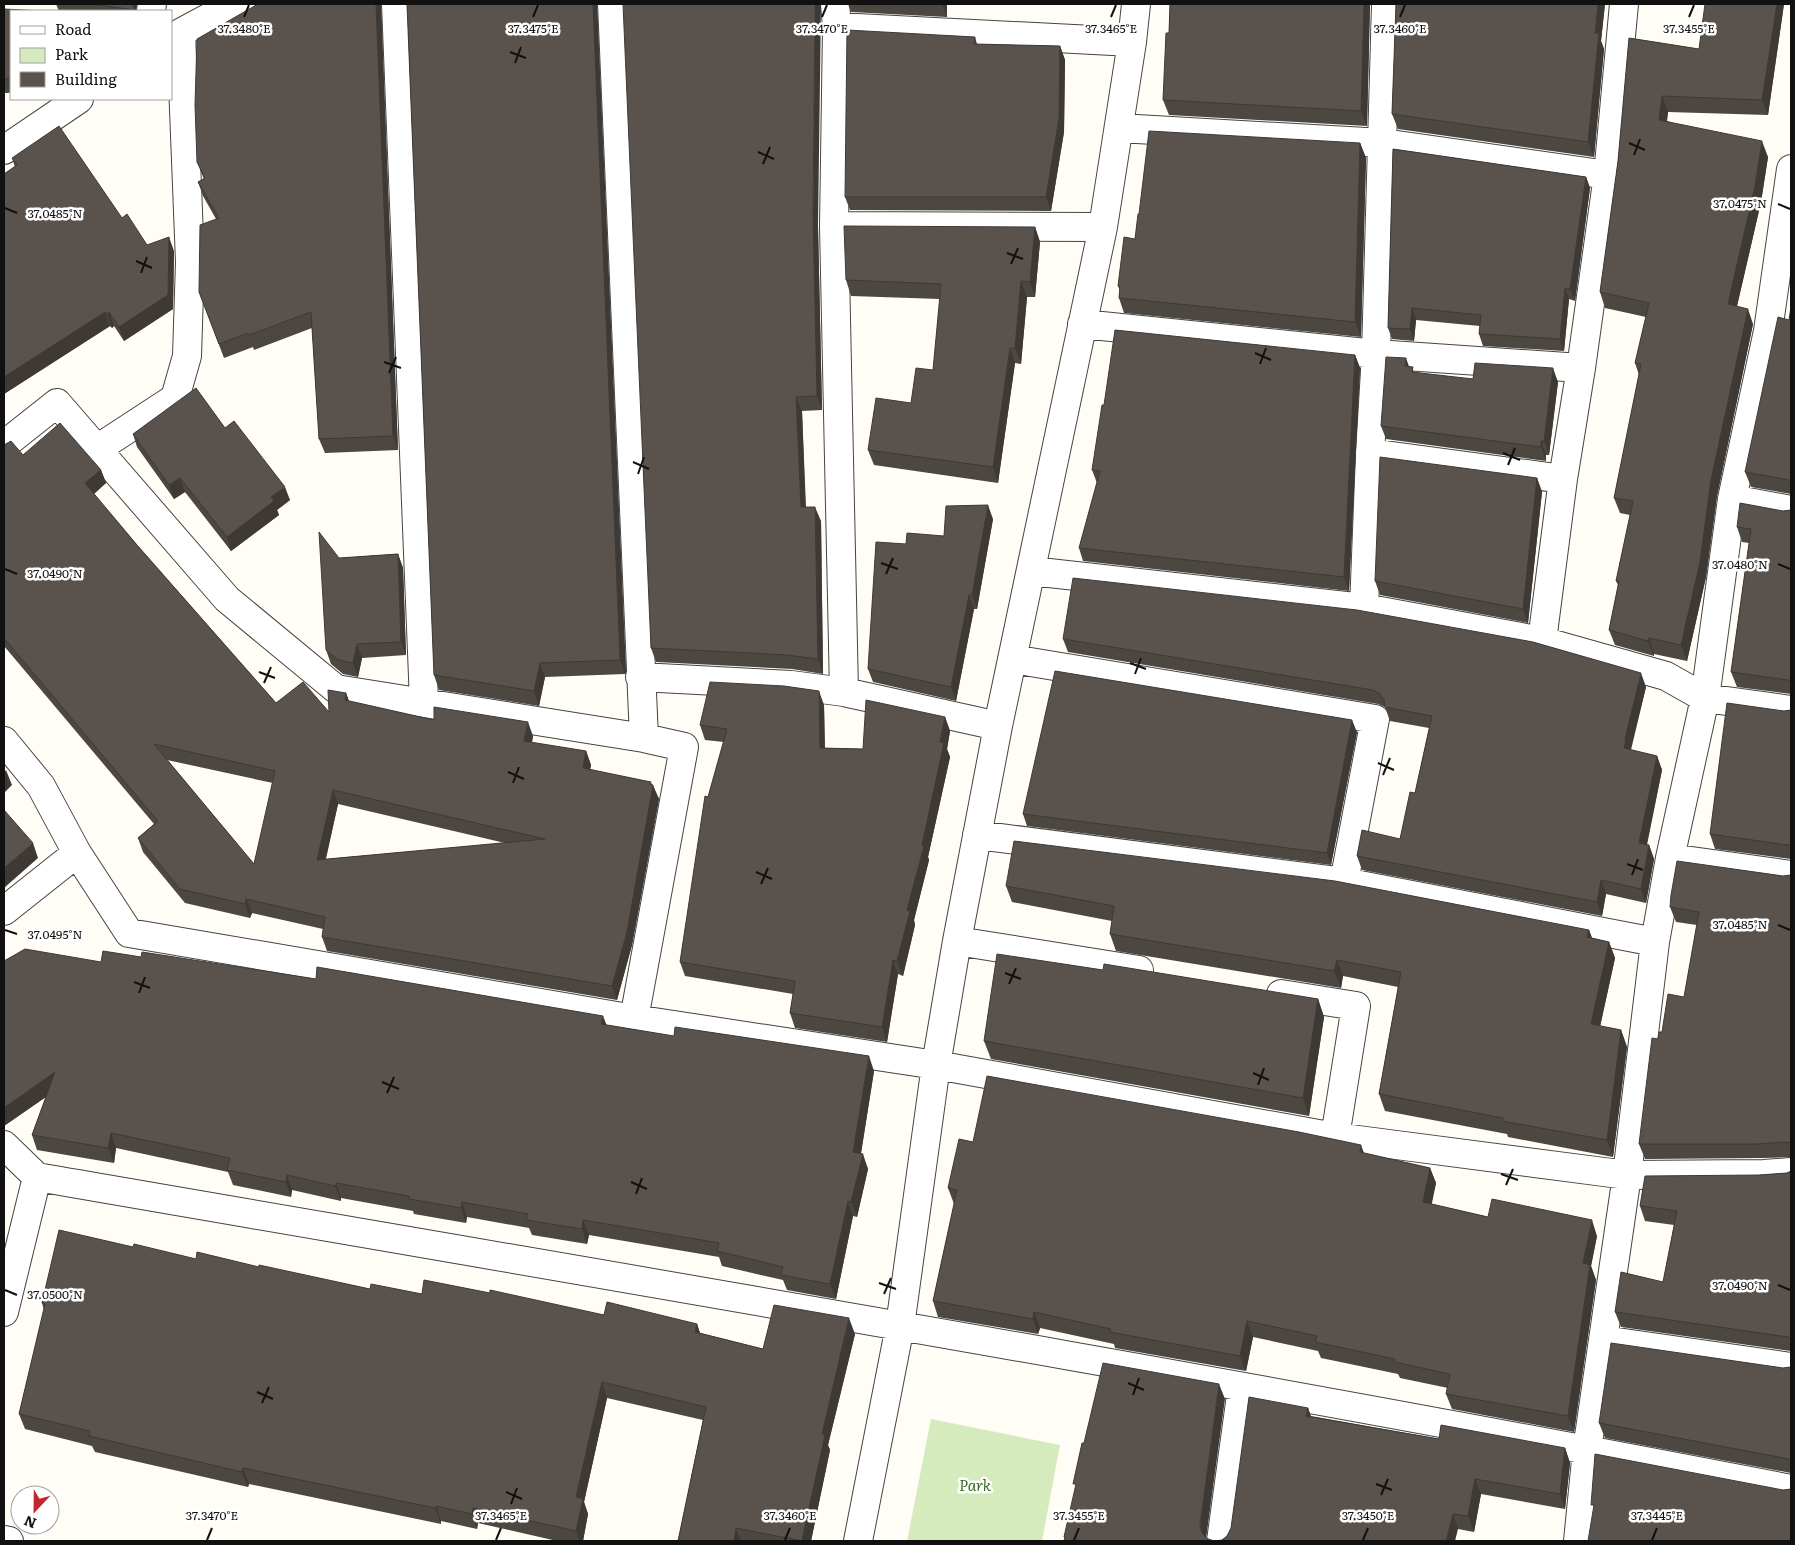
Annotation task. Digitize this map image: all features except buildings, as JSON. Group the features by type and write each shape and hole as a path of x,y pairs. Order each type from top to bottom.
{"street":[{"path":"97,449 175,398 187,356 190,262 176,36 234,4"},
{"path":"396,4 424,702"},
{"path":"612,4 644,738"},
{"path":"858,1541 900,1326 936,1065 976,835 1103,227 1132,42 1136,4"},
{"path":"1364,608 1376,354 1386,4"},
{"path":"1542,641 1563,479 1581,368 1608,174 1624,4"},
{"path":"844,692 834,226 836,16 1132,42"},
{"path":"4,150 78,100"},
{"path":"1118,128 1383,144 1608,174"},
{"path":"1578,1541 1587,1450 1627,1175 1655,942 1670,858 1705,698 1732,500 1779,333 1791,169"},
{"path":"834,226 1103,227"},
{"path":"1082,324 1376,354 1581,368"},
{"path":"4,444 57,403 227,599 336,689 684,746 634,1019"},
{"path":"1370,453 1563,479"},
{"path":"1732,500 1791,510"},
{"path":"1031,571 1364,608 1542,641 1666,676 1705,698 1791,710"},
{"path":"1012,659 1374,718 1344,882"},
{"path":"640,677 791,685 844,692 998,726"},
{"path":"4,741 42,786 77,853 129,933 634,1019 936,1065 1335,1137 1627,1175 1764,1174 1791,1172"},
{"path":"976,835 1344,882 1655,942"},
{"path":"4,911 77,853"},
{"path":"1670,858 1791,875"},
{"path":"957,941 1161,974"},
{"path":"1258,990 1356,1006 1335,1137"},
{"path":"4,1145 37,1177 900,1326 1587,1450 1791,1490"},
{"path":"4,1312 37,1177"},
{"path":"1603,1340 1791,1367"},
{"path":"1221,1541 1242,1388"},
{"path":"4,1540 8,1541"}],"green space":[{"name":"Park","path":"931,1419 1060,1445 1042,1541 907,1541"}]}
